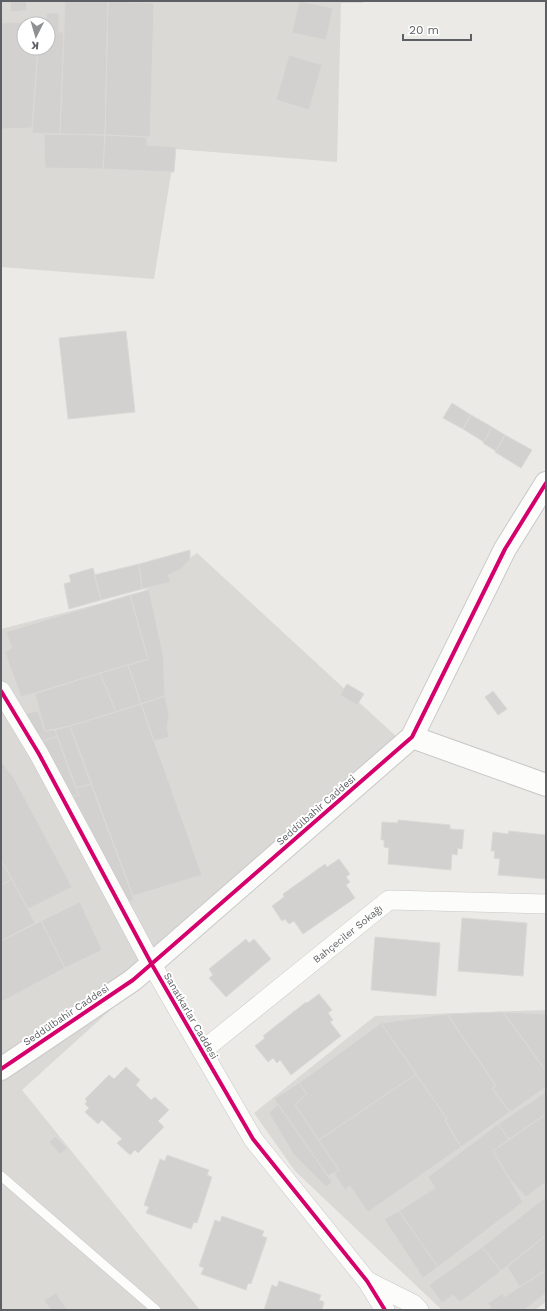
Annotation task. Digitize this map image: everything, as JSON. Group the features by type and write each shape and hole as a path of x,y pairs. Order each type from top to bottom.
{"street":[{"name":"Seddülbahir Caddesi","path":"1,1069 134,980 151,963 412,737 505,549 546,483"},
{"name":"Sanatkarlar Caddesi","path":"1,691 39,754 151,963 253,1139 367,1281 385,1310"},
{"path":"412,737 546,785"},
{"name":"Bahçeciler Sokağı","path":"202,1051 389,900 546,904"},
{"name":"Sanatkarlar Caddesi","path":"367,1281 413,1304 419,1310"}],"lane":[{"path":"1,1176 156,1310"}],"shaded area":[{"path":"1,1 363,1 363,3 341,3 337,162 175,149 154,279 1,267"},
{"path":"197,553 412,751 127,995 22,1090 200,1310 1,1310 1,629 141,593"},
{"path":"546,1010 546,1302 535,1310 442,1310 295,1171 254,1113 375,1016"}],"building":[{"path":"10,1 26,1 27,10 11,12"},
{"path":"65,1 108,1 105,135 60,134"},
{"path":"108,1 154,3 150,137 105,135"},
{"path":"154,1 154,3 137,2"},
{"path":"299,1 333,8 326,40 292,33"},
{"path":"46,13 59,13 59,32 64,32 60,134 32,133 37,56 56,56 56,16 46,16"},
{"path":"1,23 16,23 16,56 37,56 32,128 1,129"},
{"path":"289,55 322,65 309,110 276,100"},
{"path":"44,134 105,135 103,169 45,168"},
{"path":"105,135 147,137 147,145 176,147 174,172 103,169"},
{"path":"126,331 135,412 68,419 59,338"},
{"path":"452,403 471,415 463,429 443,418"},
{"path":"471,415 492,427 484,442 463,429"},
{"path":"492,427 505,435 496,451 483,443"},
{"path":"505,435 532,450 521,468 495,452"},
{"path":"190,550 190,559 181,569 168,575 171,582 142,589 139,564"},
{"path":"139,564 142,589 101,600 94,575"},
{"path":"93,568 101,600 69,609 64,584 71,582 69,575"},
{"path":"149,590 163,654 165,696 141,704 128,665 148,659 130,595"},
{"path":"130,595 148,659 21,697 5,652 12,648 6,632"},
{"path":"128,665 141,704 116,712 100,673"},
{"path":"100,673 116,712 70,726 45,731 35,694"},
{"path":"347,684 364,694 357,705 340,695"},
{"path":"493,691 507,709 498,715 485,697"},
{"path":"165,696 169,715 167,727 169,737 154,741 141,704"},
{"path":"141,704 202,875 133,896 70,726"},
{"path":"38,711 45,731 55,730 57,736 35,744 18,715"},
{"path":"70,726 91,784 76,788 55,730"},
{"path":"57,736 79,795 67,797 35,744"},
{"path":"1,761 14,778 72,887 28,909 1,860"},
{"path":"91,784 134,900 127,902 67,797 79,795 76,788"},
{"path":"398,820 450,825 450,829 464,830 462,849 458,848 457,855 452,854 451,870 388,864 389,848 384,847 384,840 381,840 382,822 398,823"},
{"path":"509,831 546,835 546,879 498,875 500,859 494,858 495,851 491,851 493,832 508,834"},
{"path":"339,859 350,874 346,877 350,882 346,885 355,898 303,934 294,921 289,924 285,919 282,921 272,906 284,897 283,894 325,864 327,867"},
{"path":"1,860 12,879 1,885"},
{"path":"12,879 35,923 1,941 1,885"},
{"path":"80,902 102,950 65,968 41,921"},
{"path":"462,918 527,923 523,976 458,971"},
{"path":"41,921 65,968 1,1002 1,941"},
{"path":"375,937 440,943 436,996 371,990"},
{"path":"246,939 249,943 254,939 271,959 226,997 209,978 213,975 209,969"},
{"path":"319,994 332,1010 328,1013 333,1020 330,1022 341,1036 291,1075 280,1060 277,1063 273,1058 268,1062 255,1046 265,1038 263,1036 306,1002 307,1003"},
{"path":"503,1012 546,1071 546,1087 510,1112 492,1088 496,1086 447,1014"},
{"path":"503,1012 546,1014 546,1071"},
{"path":"447,1014 496,1086 492,1088 510,1112 461,1147 445,1120 447,1119 381,1023"},
{"path":"381,1023 416,1074 319,1140 295,1105 307,1094 299,1083"},
{"path":"126,1067 140,1080 136,1085 151,1100 155,1097 169,1110 158,1121 164,1127 138,1153 135,1150 130,1155 117,1143 122,1139 102,1120 98,1124 85,1112 89,1108 85,1104 87,1101 85,1099 109,1075 114,1079"},
{"path":"416,1074 447,1119 445,1120 461,1147 368,1212 350,1186 345,1190 334,1173 339,1170 319,1140"},
{"path":"299,1083 307,1094 295,1105 339,1170 328,1176 274,1099"},
{"path":"546,1092 546,1114 509,1139 498,1124"},
{"path":"278,1104 332,1182 326,1187 294,1155 269,1113"},
{"path":"546,1114 546,1182 526,1197 509,1178 493,1151"},
{"path":"498,1124 509,1139 493,1151 523,1202 438,1267 399,1211 435,1188 428,1177"},
{"path":"55,1136 67,1148 60,1154 49,1142"},
{"path":"167,1155 209,1170 207,1175 212,1177 197,1223 194,1222 191,1229 146,1213 149,1207 144,1205 160,1159 165,1161"},
{"path":"546,1197 546,1235 501,1271 482,1247"},
{"path":"399,1211 438,1267 423,1278 384,1219"},
{"path":"222,1216 264,1231 262,1236 267,1238 251,1284 248,1283 246,1290 201,1274 204,1268 199,1266 215,1220 220,1222"},
{"path":"546,1235 546,1270 520,1287 507,1267"},
{"path":"482,1247 501,1271 460,1302 453,1295 442,1303 429,1285"},
{"path":"546,1270 546,1293 524,1310 487,1310 491,1308 488,1303 503,1293 504,1297"},
{"path":"279,1281 321,1295 319,1300 324,1302 322,1310 264,1310 272,1285 277,1287"},
{"path":"56,1293 68,1310 51,1310 44,1300"}],"cycle path":[{"path":"1,1069 133,980 412,737 505,549 546,483"},
{"path":"1,691 39,754 151,963 253,1139 367,1281 385,1310"}]}
